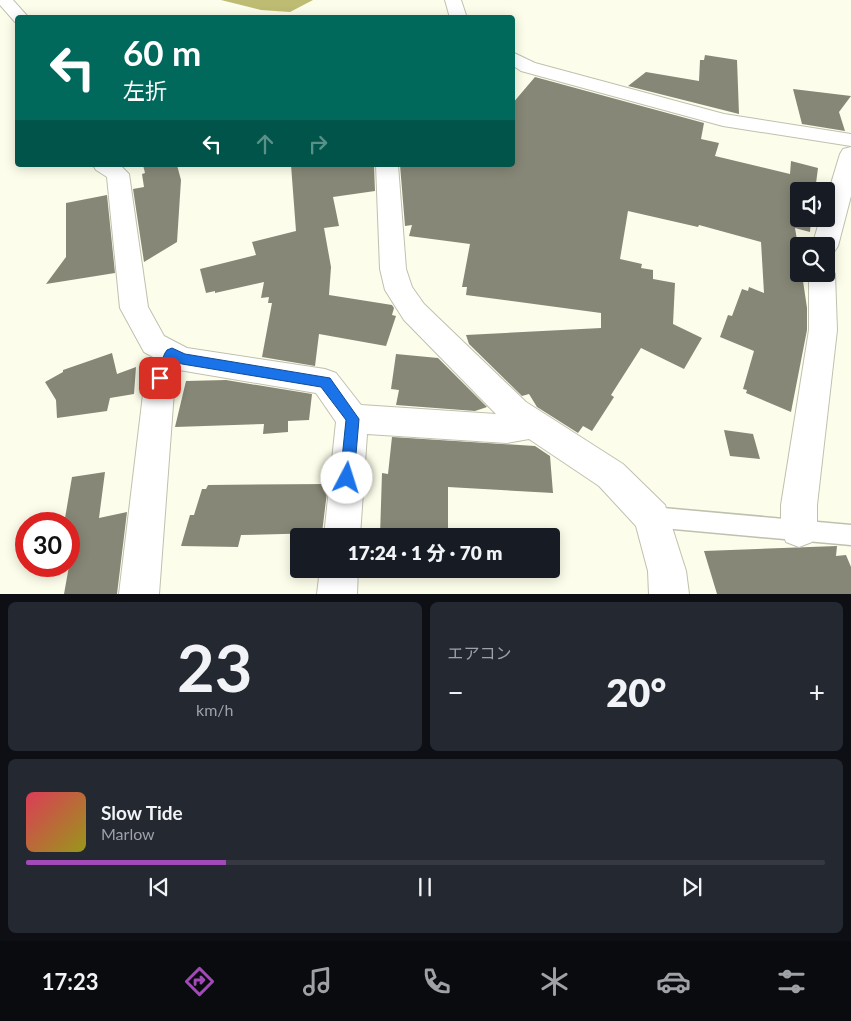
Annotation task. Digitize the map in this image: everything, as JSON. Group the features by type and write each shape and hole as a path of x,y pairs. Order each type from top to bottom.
{"street":[{"path":"4,0 18,15"},
{"path":"452,0 457,15"},
{"path":"520,62 723,120 851,140"},
{"path":"828,237 851,154"},
{"path":"107,167 118,174 134,308 154,344 182,359 325,382 352,419 343,528"},
{"path":"387,167 393,268 399,290 421,319 515,412 611,475 652,517 667,571 669,594"},
{"path":"800,529 799,504 823,330 822,282"},
{"path":"139,594 160,378 172,353"},
{"path":"352,419 507,429 533,424"},
{"path":"337,594 338,578"}],"lane":[{"path":"652,517 851,535"}],"shaded area":[{"path":"221,0 313,0 290,12 261,10"}],"building":[{"path":"705,55 737,60 739,114 628,86 646,72 699,81 700,60 704,60"},
{"path":"535,77 704,123 701,139 719,143 715,156 790,174 791,161 818,168 816,182 790,182 790,227 810,227 810,232 795,228 796,237 790,237 790,282 803,282 807,308 807,330 791,412 746,393 747,390 743,389 754,351 720,337 728,315 732,316 742,289 748,291 749,287 764,293 761,242 699,225 698,227 628,211 620,259 642,264 641,268 653,270 653,279 675,283 673,324 702,338 684,369 641,348 611,395 614,397 592,431 583,426 578,433 537,407 529,394 522,396 469,344 466,335 601,328 601,313 466,295 467,287 462,287 470,244 409,236 412,225 405,226 400,167 515,167 515,100"},
{"path":"793,89 851,96 839,112 845,131 802,124"},
{"path":"144,167 178,167 181,180 177,242 144,262 133,189 144,187 142,174 145,173"},
{"path":"291,167 374,167 375,191 333,197 339,226 324,228 331,267 329,295 392,305 394,308 392,315 396,316 386,346 319,334 315,366 262,357 272,303 268,303 269,297 261,298 264,282 215,293 215,291 206,293 200,269 256,255 252,242 296,231"},
{"path":"107,195 115,273 46,284 66,257 66,203"},
{"path":"112,353 117,374 136,367 134,394 110,398 107,411 57,418 56,400 45,382 63,372 63,370"},
{"path":"396,354 438,358 487,407 475,411 396,405 399,390 391,389"},
{"path":"226,380 312,394 309,420 288,421 288,432 263,434 264,424 175,427 186,381"},
{"path":"724,430 753,434 760,459 730,456"},
{"path":"392,437 535,446 550,456 553,493 448,487 448,528 380,528 382,473 388,474"},
{"path":"105,472 99,518 127,512 117,594 64,594 67,577 80,577 80,512 66,512 72,477"},
{"path":"328,484 323,528 290,528 290,534 241,535 238,547 181,546 190,515 194,515 202,489 206,489 208,485"},
{"path":"837,546 836,556 846,555 851,567 851,594 717,594 704,551"}],"route":[{"path":"160,378 172,353 182,359 325,382 352,419 347,478"}]}
